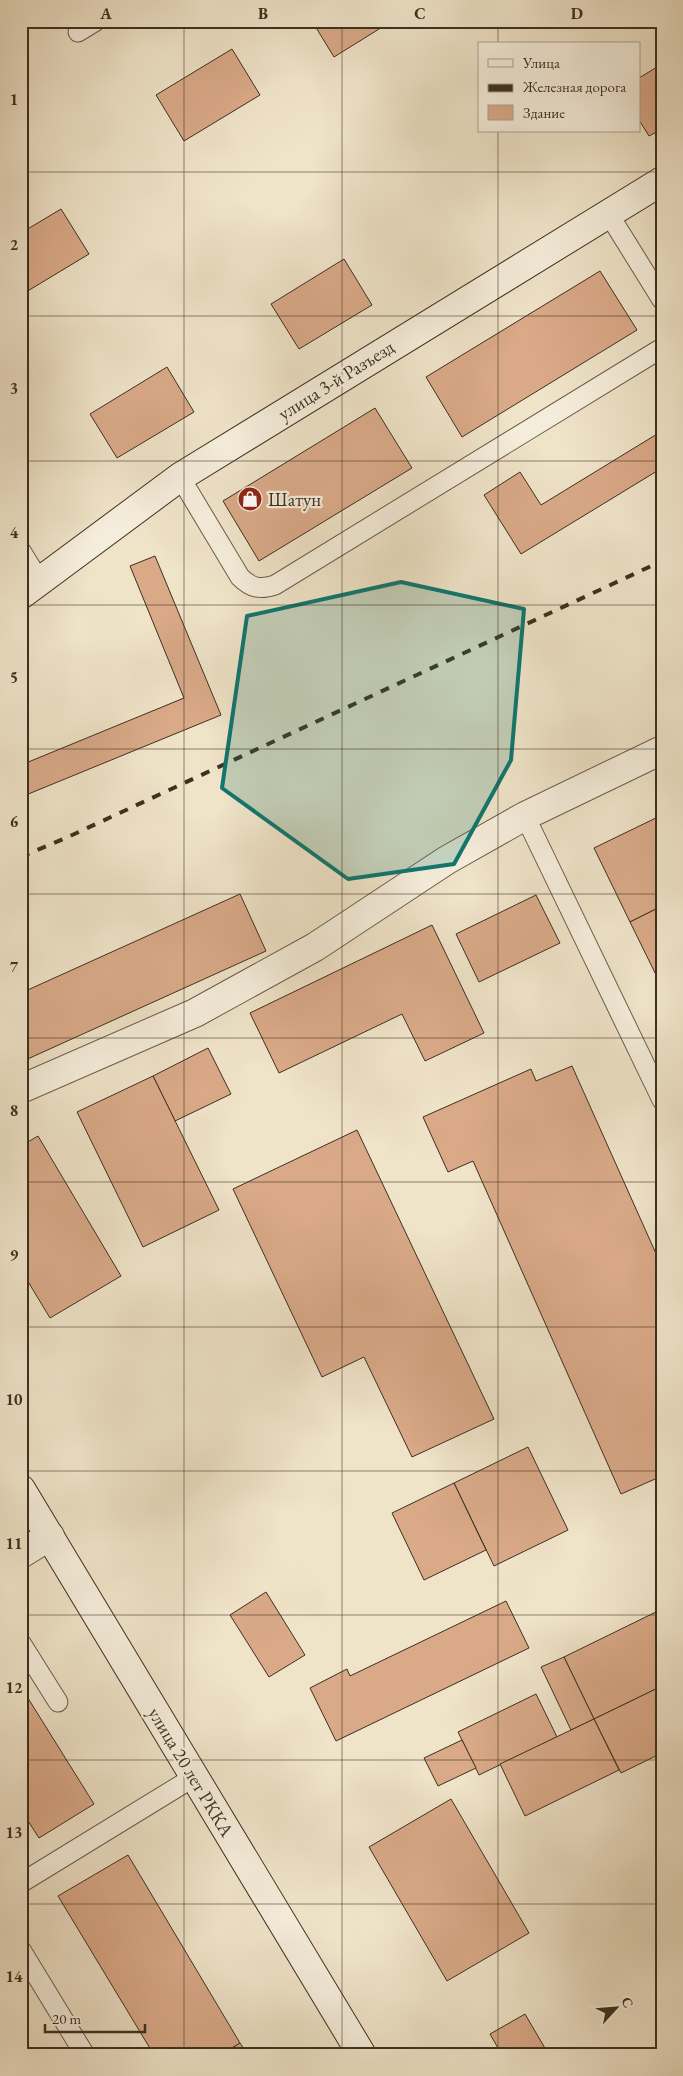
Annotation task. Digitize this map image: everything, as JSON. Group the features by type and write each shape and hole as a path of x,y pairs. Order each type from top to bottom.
{"main road":[{"name":"улица 3-й Разъезд","path":"31,588 180,477 662,181"},
{"path":"21,1089 203,1008 315,947 447,860 525,816 662,750"},
{"name":"улица 20 лет РККА","path":"21,1489 362,2055"},
{"path":"21,1554 50,1536"}],"lane":[{"path":"78,32 96,21"},
{"path":"608,213 662,300"},
{"path":"180,477 240,577 247,584 256,588 266,588 275,585 662,348"},
{"path":"21,551 31,588"},
{"path":"525,816 662,1100"},
{"path":"21,1643 58,1702"},
{"path":"21,1883 194,1778"},
{"path":"21,1950 85,2055"}],"highlighted area":[{"path":"401,582 524,609 511,760 454,864 348,879 222,788 247,616"}],"building":[{"path":"312,21 392,21 334,57"},
{"path":"232,49 260,95 184,141 156,95"},
{"path":"662,64 662,129 649,136 640,122 640,77"},
{"path":"61,209 89,254 21,295 21,233"},
{"path":"344,259 372,305 299,349 271,304"},
{"path":"600,271 637,330 462,437 426,377"},
{"path":"167,367 194,412 117,458 90,414"},
{"path":"375,408 412,468 259,561 223,501"},
{"path":"662,431 662,468 521,554 484,495 520,472 541,505"},
{"path":"155,556 221,715 21,797 21,765 184,698 130,566"},
{"path":"662,815 662,906 630,922 594,848"},
{"path":"240,894 266,951 21,1062 21,993"},
{"path":"536,895 560,943 479,982 456,934"},
{"path":"662,906 662,987 630,922"},
{"path":"432,925 484,1033 425,1061 402,1014 279,1073 250,1013"},
{"path":"208,1048 231,1094 175,1121 153,1076"},
{"path":"572,1066 662,1267 662,1356 659,1357 662,1364 662,1476 621,1494 473,1161 448,1172 423,1117 531,1069 536,1081"},
{"path":"153,1076 219,1210 143,1247 77,1112"},
{"path":"357,1130 494,1419 412,1457 364,1357 322,1377 233,1189"},
{"path":"38,1136 121,1276 50,1318 21,1270 21,1146"},
{"path":"528,1447 568,1530 494,1566 454,1483"},
{"path":"454,1483 486,1550 424,1580 392,1513"},
{"path":"266,1592 305,1655 269,1677 230,1615"},
{"path":"506,1601 529,1648 336,1741 310,1688 347,1669 350,1676"},
{"path":"662,1609 662,1686 594,1719 564,1657"},
{"path":"564,1657 594,1719 571,1730 541,1667"},
{"path":"662,1686 662,1753 621,1773 594,1719"},
{"path":"21,1687 94,1804 39,1838 21,1810"},
{"path":"536,1694 557,1737 479,1775 458,1732"},
{"path":"594,1719 619,1770 525,1816 500,1764"},
{"path":"462,1740 476,1768 438,1786 424,1758"},
{"path":"451,1799 529,1933 447,1981 369,1847"},
{"path":"128,1855 240,2043 221,2055 154,2055 58,1896"},
{"path":"525,2014 549,2055 502,2055 490,2034"},
{"path":"240,2043 248,2055 221,2055"}],"railway":[{"path":"21,857 68,837 662,561"}],"place":[{"name":"Шатун","path":"250,499"}]}
